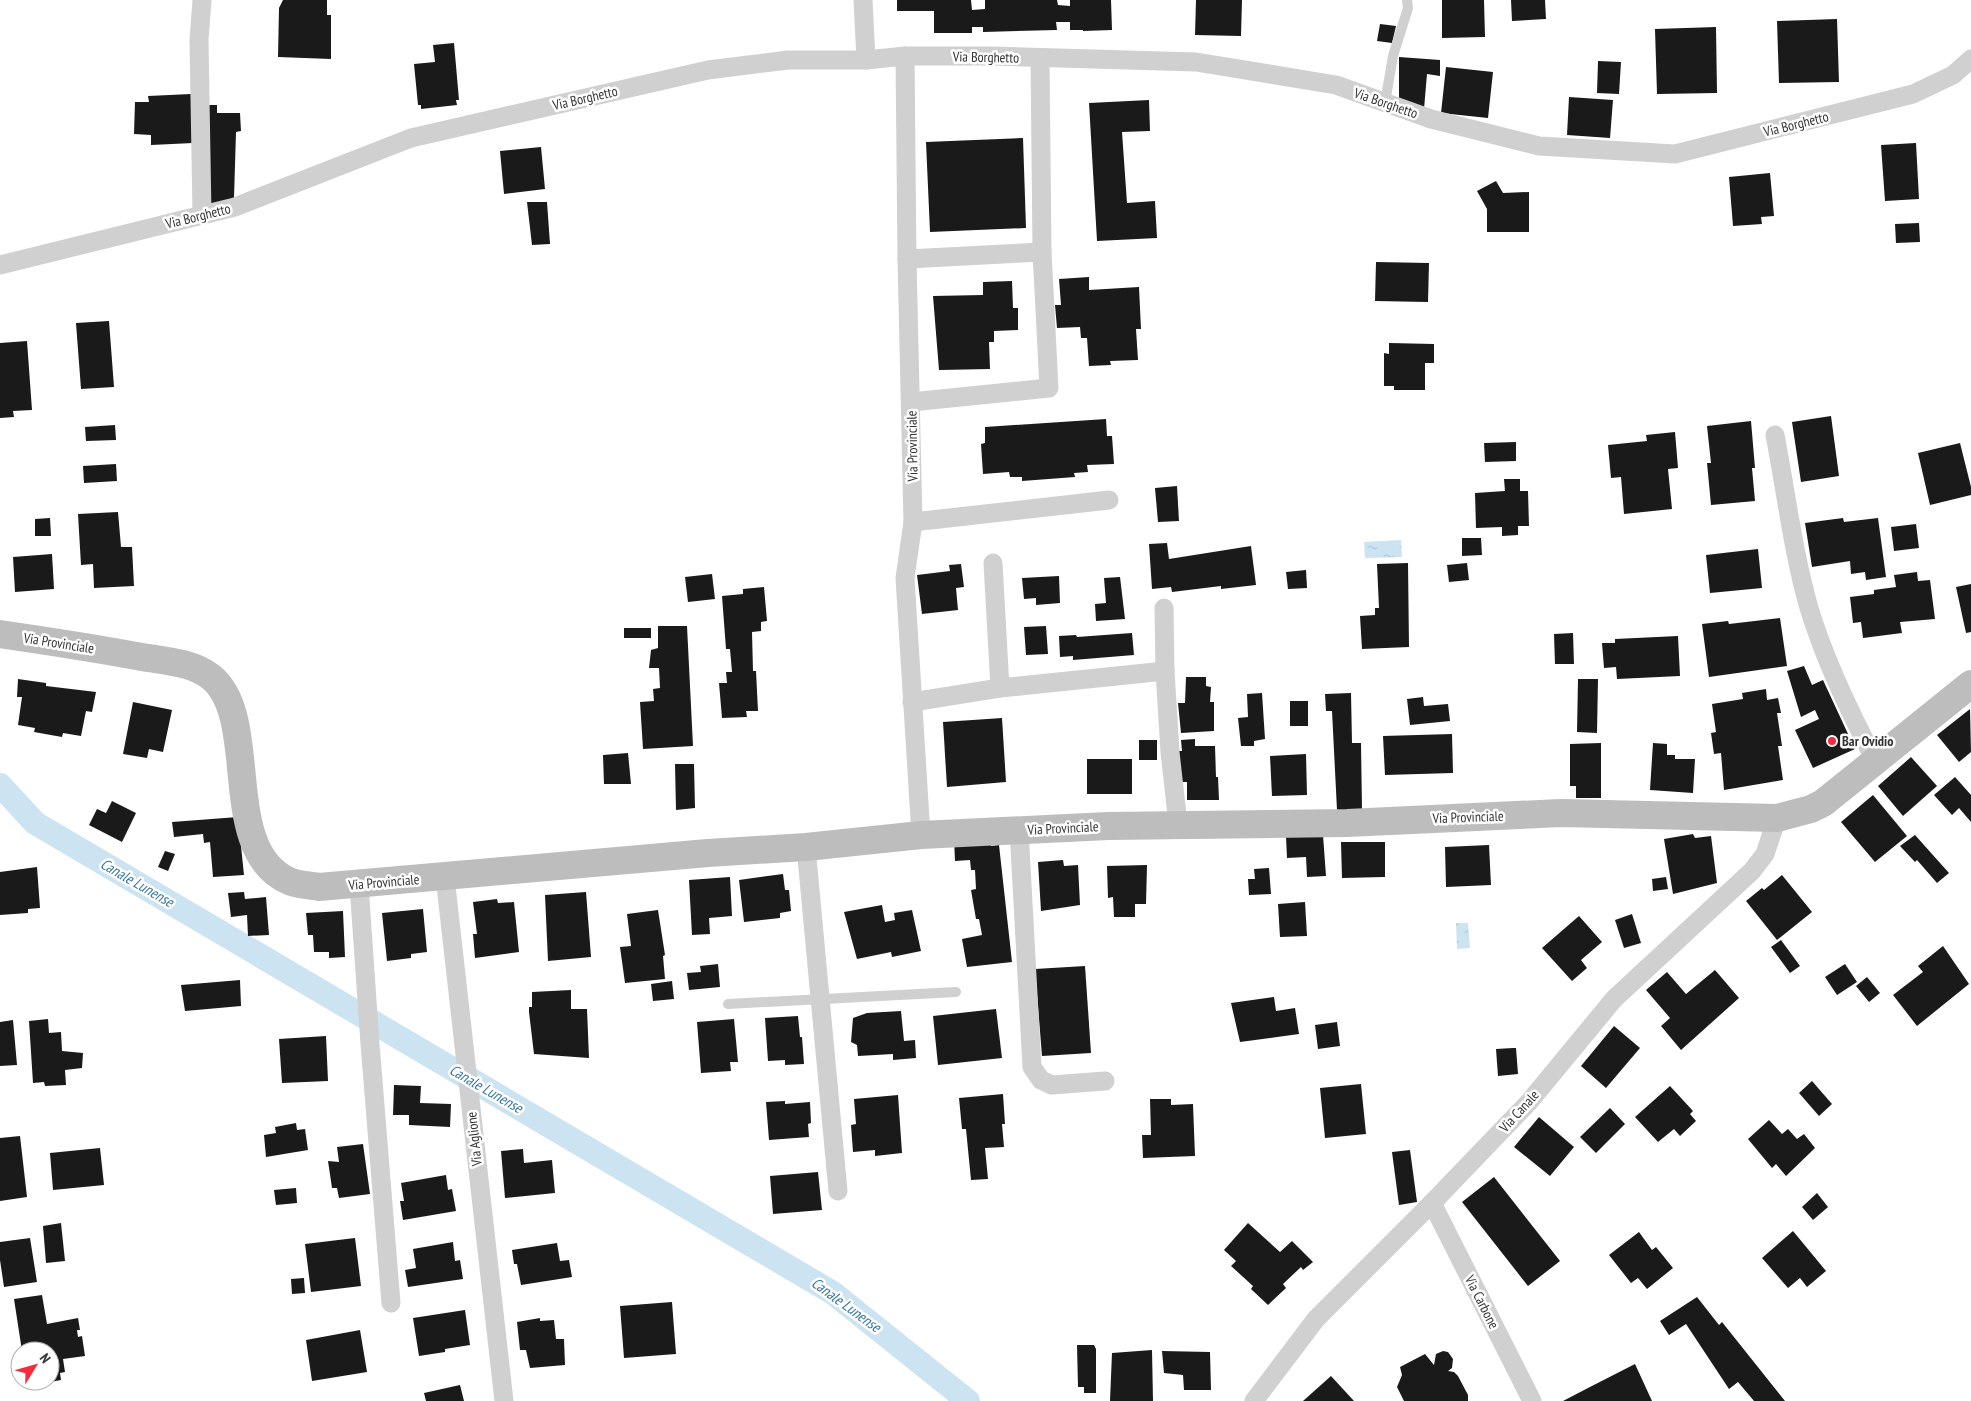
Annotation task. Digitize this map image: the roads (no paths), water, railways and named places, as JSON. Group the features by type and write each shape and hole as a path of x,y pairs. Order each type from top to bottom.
{"street":[{"path":"202,0 199,40 202,215"},
{"path":"863,0 866,60"},
{"name":"Via Borghetto","path":"0,265 235,207 411,138 708,70 788,60 866,60 905,56 1196,62 1336,85 1431,119 1539,146 1675,154 1913,94 1953,75 1971,59"},
{"name":"Via Provinciale","path":"905,56 913,522 905,578 921,835"},
{"path":"911,402 1049,388 1042,252 1040,58"},
{"path":"907,259 1042,252"},
{"path":"1776,435 1792,526 1810,608 1833,673 1876,762"},
{"path":"913,522 1109,500"},
{"path":"993,563 1000,688"},
{"path":"1164,608 1165,671 1170,752 1178,824"},
{"name":"Via Provinciale","path":"0,634 94,648 184,665 199,670 212,678 222,690 230,708 235,727 248,823 258,850 272,871 290,882 319,887 708,853 806,847 921,835 1019,830 1178,824 1347,823 1561,813 1777,818 1811,809 1823,803 1971,684"},
{"path":"912,702 1000,688 1165,671"},
{"name":"Via Canale","path":"1254,1401 1316,1318 1432,1203 1528,1102 1614,999 1752,871 1765,854 1777,818"},
{"path":"1019,830 1032,1067 1041,1080 1052,1085 1105,1081"},
{"path":"806,847 838,1192"},
{"name":"Via Aglione","path":"445,877 504,1401"},
{"path":"359,885 391,1303"},
{"name":"Via Carbone","path":"1432,1203 1532,1401"}],"lane":[{"path":"1386,103 1394,56 1408,8 1407,0"},
{"path":"728,1004 956,992"}],"water":[{"path":"1401,540 1402,557 1365,558 1364,542"},
{"path":"1456,923 1468,923 1470,948 1457,949"}],"waterway":[{"name":"Canale Lunense","path":"0,785 35,823 833,1293 968,1401"}],"place":[{"name":"Bar Ovidio","path":"1832,741"}]}
